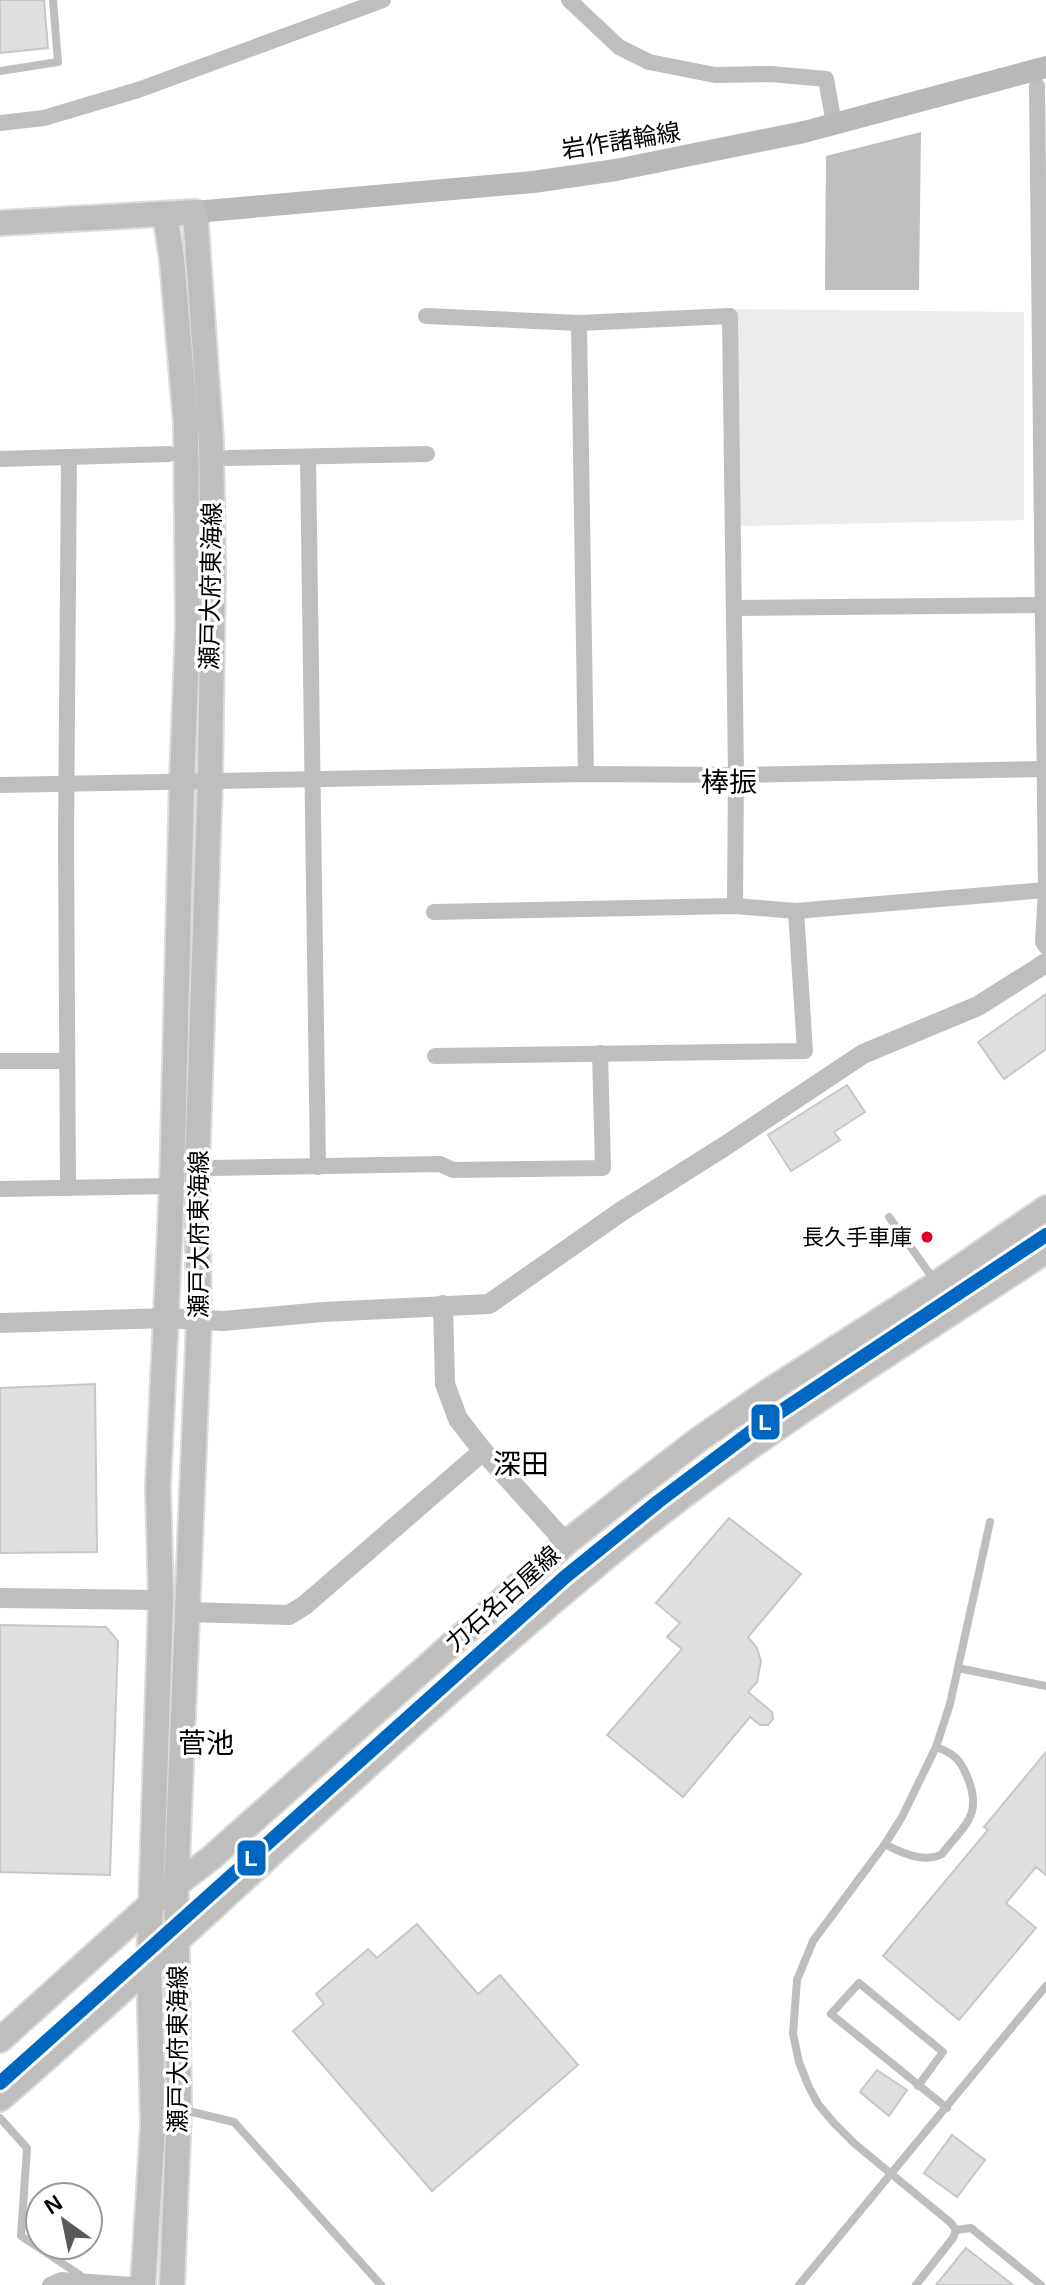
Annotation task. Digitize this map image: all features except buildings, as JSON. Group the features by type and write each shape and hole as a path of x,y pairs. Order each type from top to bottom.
{"main road":[{"name":"岩作諸輪線","path":"195,212 533,182 602,172 697,155 1042,76"},
{"path":"0,223 195,212"},
{"name":"瀬戸大府東海線","path":"172,2285 179,2109 176,1887 199,1321 197,1166 210,780 213,570 211,441 195,212"},
{"name":"瀬戸大府東海線","path":"143,2285 153,2126 149,1965 161,1600 158,1487 172,1186 188,627 186,424 165,214"},
{"name":"力石名古屋線","path":"0,2040 151,1904 176,1887 566,1543 698,1440 1046,1208"},
{"name":"力石名古屋線","path":"0,2099 178,1941 373,1763 410,1725 623,1543 719,1470 818,1401 1046,1251"}],"street":[{"path":"0,123 44,118 138,90 383,0"},
{"path":"569,0 619,47 649,62 715,75 771,74 826,79 834,124"},
{"path":"1042,76 1046,890 1043,942 1046,947"},
{"path":"426,316 579,323 730,316 735,906"},
{"path":"579,323 586,774"},
{"path":"0,459 169,454"},
{"path":"228,458 427,454"},
{"path":"68,1188 69,457"},
{"path":"308,458 318,1167"},
{"path":"734,608 1044,605"},
{"path":"0,785 1044,769"},
{"path":"434,912 735,906 796,911 1046,890"},
{"path":"435,1056 805,1051 796,911"},
{"path":"0,1323 167,1318 199,1321 489,1304 622,1211 863,1054 978,1006 1046,963"},
{"path":"197,1166 440,1164 453,1170 603,1168 600,1053"},
{"path":"0,1061 66,1061"},
{"path":"0,1189 172,1186"},
{"path":"443,1305 445,1384 458,1419 566,1543"},
{"path":"187,1612 289,1615 305,1605 483,1451"},
{"path":"0,1598 161,1600"},
{"path":"56,2282 132,2285"}],"lane":[{"path":"0,71 58,62 53,0"},
{"path":"889,1217 936,1284"},
{"path":"956,2230 855,2144 818,2104 799,2062 793,2034 797,1980 803,1960 819,1932 902,1817 936,1747 958,1668 990,1522"},
{"path":"958,1668 1046,1686"},
{"path":"885,1844 899,1852 936,1857 942,1854 970,1817 975,1796 961,1762 950,1752 936,1747"},
{"path":"918,2086 943,2052 859,1983 831,2014 918,2086 947,2108"},
{"path":"799,2285 1046,1986"},
{"path":"179,2109 234,2122 381,2285"},
{"path":"0,2118 27,2148 21,2236 80,2275 56,2282"},
{"path":"956,2230 971,2228 1041,2285"},
{"path":"916,2285 956,2230"}],"shaded area":[{"path":"921,132 919,290 825,290 826,156"},
{"path":"736,309 1024,312 1024,520 739,526"}],"transit line":[{"name":"L","path":"0,2083 565,1577 756,1428 1046,1235"}],"place":[{"name":"長久手車庫","path":"927,1237"}],"district":[{"name":"棒振","path":"729,782"},
{"name":"深田","path":"521,1464"},
{"name":"菅池","path":"206,1743"}]}
